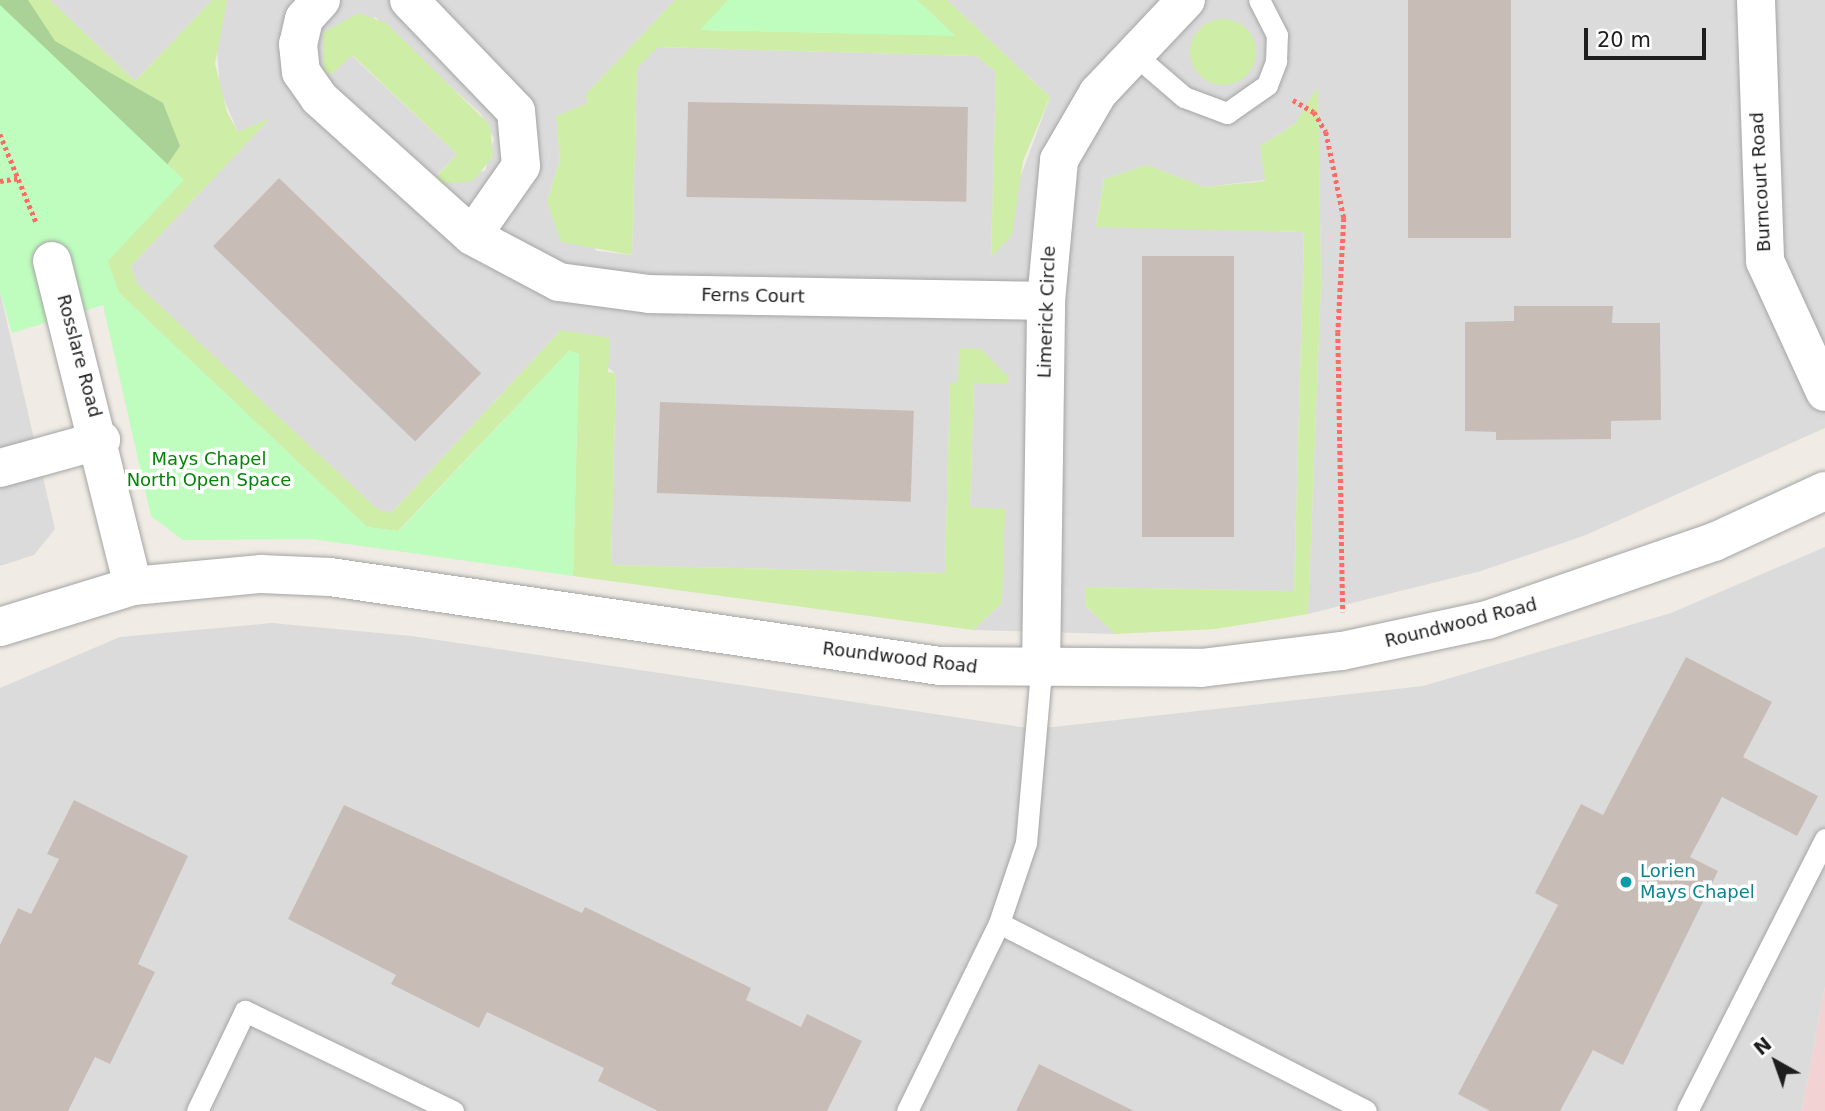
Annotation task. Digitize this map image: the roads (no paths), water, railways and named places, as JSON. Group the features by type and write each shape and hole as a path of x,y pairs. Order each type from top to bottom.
{"street":[{"name":"Ferns Court","path":"321,0 304,19 301,72 319,98 472,236 559,282 610,290 1046,301"},
{"path":"409,0 516,111 521,166 472,236"},
{"name":"Limerick Circle","path":"1041,670 1046,301 1059,160 1098,93 1186,0"},
{"name":"Burncourt Road","path":"1756,0 1765,261 1825,392"},
{"name":"Rosslare Road","path":"52,261 101,440 133,586"},
{"path":"0,468 101,440"},
{"name":"Roundwood Road","path":"0,627 133,586 261,574 330,577 940,666 1041,670 1201,668 1342,651 1486,620 1714,542 1825,491"}],"lane":[{"path":"1134,54 1204,110 1227,113 1267,85 1277,35 1259,0"},
{"path":"907,1111 999,923 1026,843 1041,670"},
{"path":"1687,1111 1825,839"},
{"path":"999,923 1366,1111"},
{"path":"197,1111 245,1011 453,1111"}],"place":[{"name":"Lorien Mays Chapel","path":"1626,882"}],"park label":[{"name":"Mays Chapel North Open Space","path":"209,470"}]}
